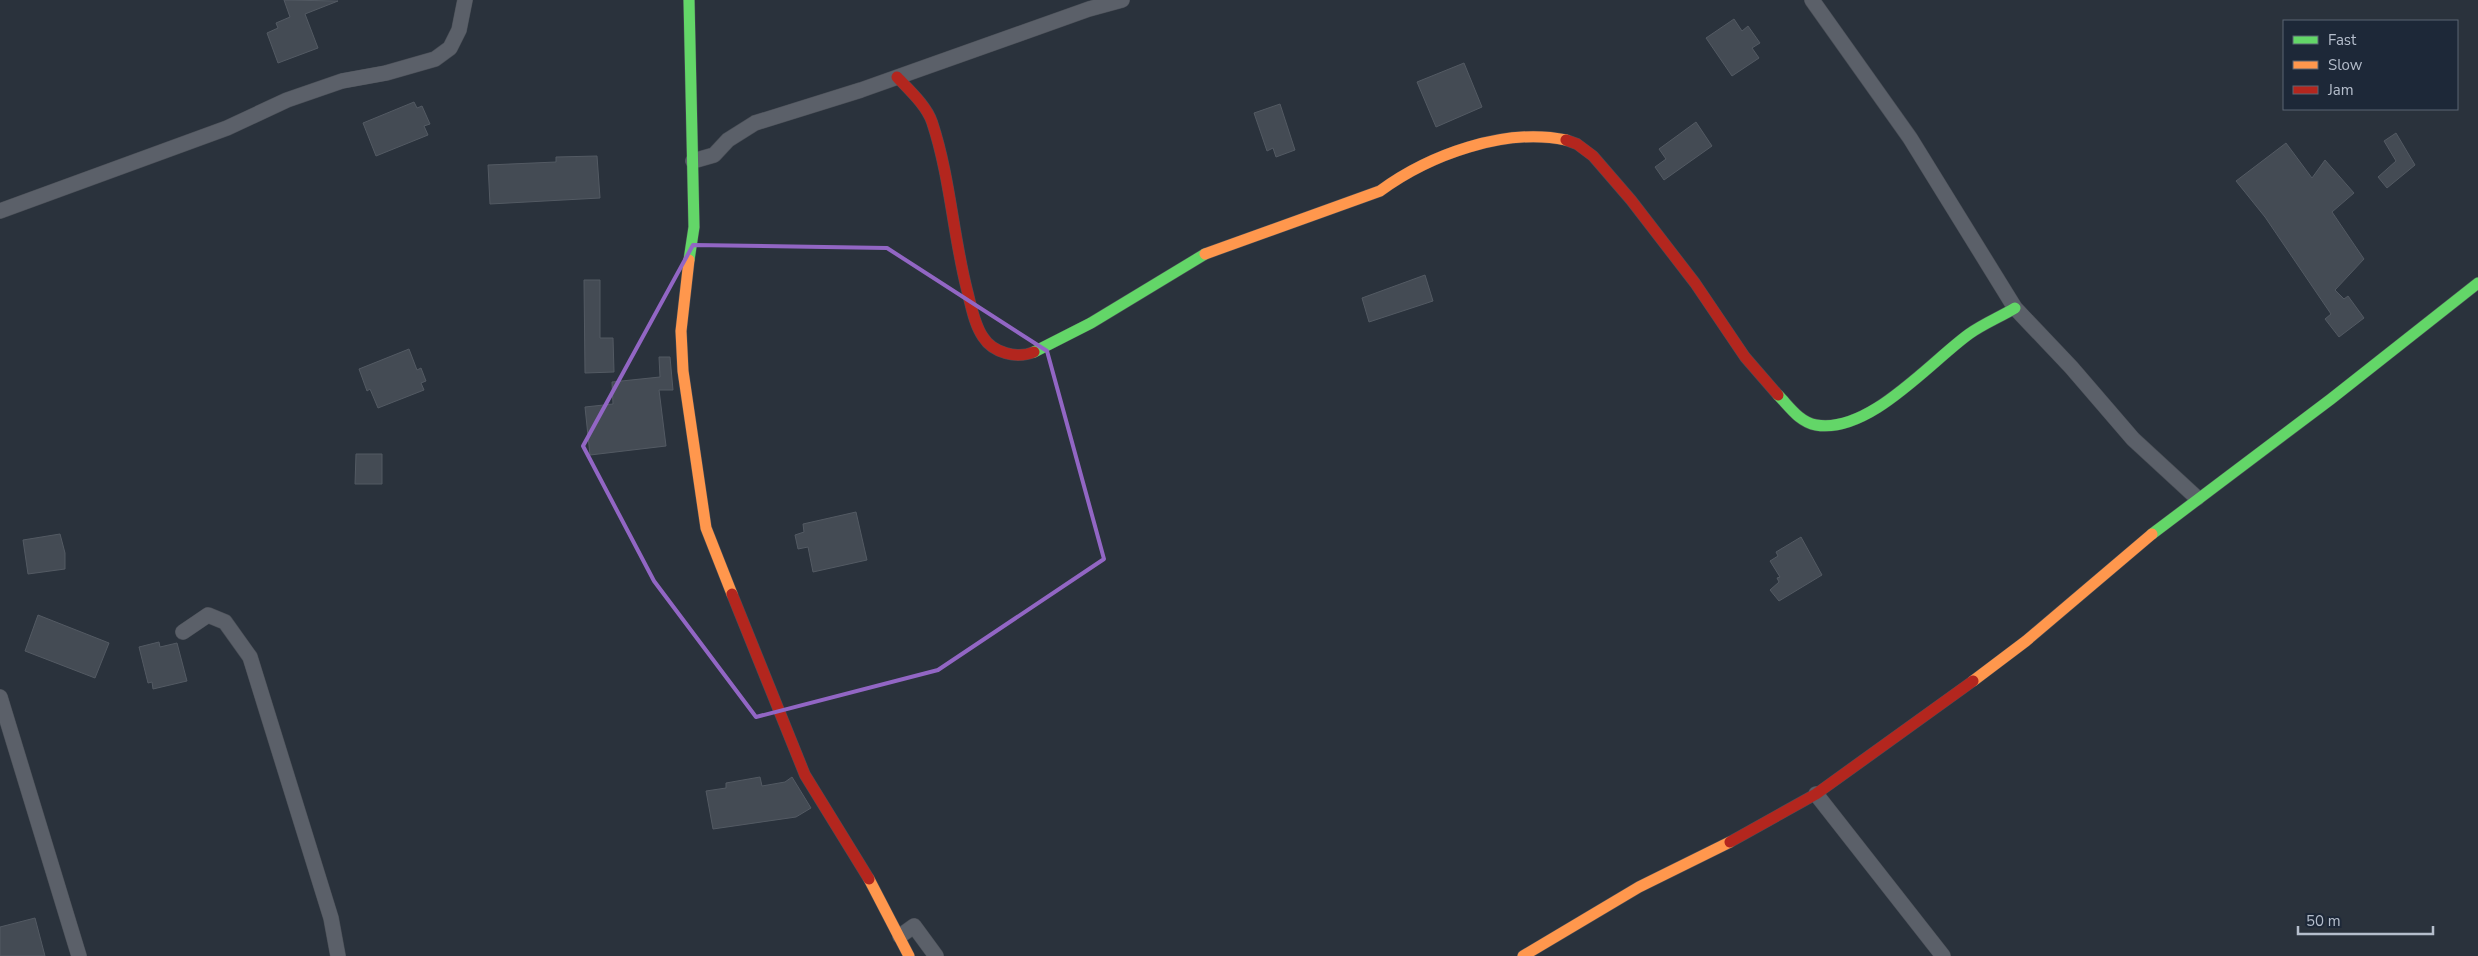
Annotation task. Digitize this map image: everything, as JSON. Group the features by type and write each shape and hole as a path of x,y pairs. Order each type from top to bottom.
{"street":[{"path":"0,210 227,128 287,100 342,82 386,73 435,59 450,48 459,30 465,0"},
{"path":"689,0 694,227 683,297 681,331 683,371 706,528 806,775 862,866 909,956"},
{"path":"693,161 714,155 728,140 755,123 897,77 1089,9 1121,0"},
{"path":"1812,0 1910,138 2015,308 2071,367 2133,439 2196,498"},
{"path":"897,77 919,100 931,119 940,145 957,251 974,320 983,338 997,350 1011,354 1026,355 1067,336 1207,253 1264,230 1380,191 1403,174 1428,162 1476,145 1533,136 1546,136 1566,140 1577,144 1594,156 1690,276 1745,357 1798,417 1814,425 1834,426 1842,424 1874,408 1906,387 1969,334 2015,308"},
{"path":"1523,956 1640,888 1730,842 1816,794 1929,714 2026,641 2138,544 2196,498 2331,400 2478,283"},
{"path":"183,632 208,615 225,622 250,657 331,918 338,956"},
{"path":"0,697 78,956"},
{"path":"1816,794 1943,956"},
{"path":"900,936 914,926 936,956"}],"highlighted area":[{"path":"693,245 887,248 1047,351 1104,559 938,670 756,717 654,581 583,446"}],"building":[{"path":"284,0 338,1 305,14 318,48 278,63 267,33 278,28 276,23 290,17"},
{"path":"1734,19 1742,31 1748,26 1760,43 1752,48 1759,58 1732,76 1706,38"},
{"path":"1464,63 1482,107 1436,127 1417,82"},
{"path":"414,102 417,108 422,106 430,124 424,126 428,135 376,156 363,123"},
{"path":"1280,104 1295,150 1276,157 1273,148 1267,151 1254,113"},
{"path":"1696,122 1712,146 1664,180 1655,167 1666,159 1659,149"},
{"path":"2396,133 2415,165 2387,188 2378,177 2396,161 2384,141"},
{"path":"2286,143 2312,178 2325,160 2354,193 2332,212 2364,259 2335,290 2344,299 2348,296 2364,318 2339,337 2325,319 2331,314 2265,217 2236,181"},
{"path":"597,156 600,198 490,204 488,165 556,162 556,157"},
{"path":"1425,275 1433,301 1369,322 1362,298"},
{"path":"584,280 600,280 600,338 613,338 614,372 585,373"},
{"path":"409,349 417,370 421,368 426,381 421,383 424,390 378,408 370,389 367,391 359,369"},
{"path":"659,357 670,357 673,390 659,390 666,446 590,455 585,407 613,404 612,382 660,377"},
{"path":"356,454 382,454 382,484 355,484"},
{"path":"856,512 867,560 813,572 808,547 798,549 795,535 804,532 803,524"},
{"path":"60,534 65,553 65,569 28,574 23,540"},
{"path":"1801,537 1822,575 1779,601 1770,590 1779,582 1777,578 1780,577 1770,561 1778,556 1776,552"},
{"path":"38,615 109,643 95,678 25,651"},
{"path":"159,642 160,647 177,643 187,681 153,689 152,682 148,683 139,647"},
{"path":"760,777 762,786 785,782 792,777 811,808 796,817 713,829 706,791 726,788 726,783"},
{"path":"35,918 45,956 0,956 0,927"}],"traffic: fast":[{"path":"689,0 694,227 689,260"},
{"path":"1034,352 1091,323 1205,254"},
{"path":"2152,534 2331,399 2478,283"},
{"path":"1778,395 1804,421 1816,425 1836,425 1857,419 1897,394 1969,334 2015,308"}],"traffic: slow":[{"path":"1205,254 1380,191 1421,166 1468,147 1518,137 1543,137 1566,140"},
{"path":"689,260 681,331 683,371 706,528 732,594"},
{"path":"1973,681 2026,641 2152,534"},
{"path":"1523,956 1639,887 1730,842"},
{"path":"869,879 909,956"}],"traffic: jam":[{"path":"897,77 912,92 932,122 943,163 962,269 977,326 987,343 999,351 1013,355 1034,352"},
{"path":"1566,140 1577,144 1593,156 1631,200 1695,283 1745,357 1778,395"},
{"path":"732,594 805,775 869,879"},
{"path":"1730,842 1816,794 1973,681"}]}
